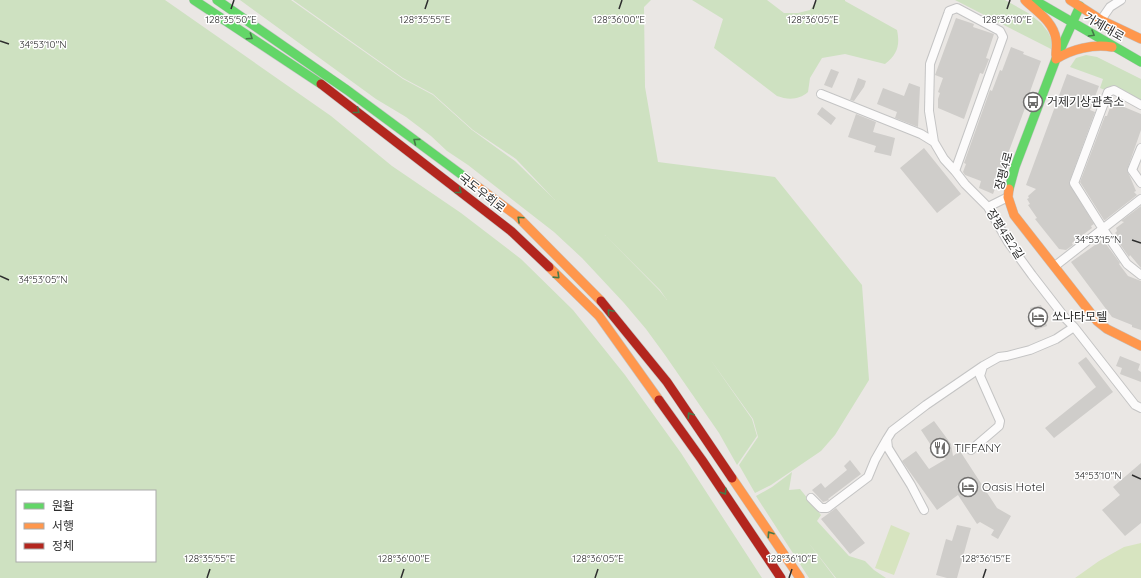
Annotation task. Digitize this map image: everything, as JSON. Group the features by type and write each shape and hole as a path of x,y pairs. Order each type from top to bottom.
{"main road":[{"name":"국도우회로","path":"194,0 330,90 511,231 599,316 702,460 781,578"},
{"name":"국도우회로","path":"217,0 347,90 518,216 605,306 667,382 800,578"},
{"path":"1025,0 1047,21 1053,29 1056,38 1056,59"},
{"name":"거제대로","path":"1034,0 1141,62"},
{"name":"거제대로","path":"1070,0 1102,20 1141,39"},
{"name":"장평4로","path":"1080,6 1056,59 1015,167 1008,190 1008,197 1014,215 1097,321 1106,329 1141,346"},
{"path":"1056,59 1063,54 1087,48 1110,46 1119,49"}],"street":[{"path":"1102,20 1110,7 1121,0"},
{"path":"934,142 929,111 930,64 949,11 957,8 1000,31 1003,37 955,171"},
{"path":"1141,105 1114,90 1108,92 1074,183 1127,264 1141,275"},
{"path":"822,94 921,134 934,142"},
{"name":"장평4로2길","path":"934,142 944,159 965,184 988,206 1008,242 1066,319 1074,327 1135,405 1141,408"},
{"path":"1141,148 1132,170 1141,183"},
{"path":"988,206 1008,197"},
{"path":"1055,266 1141,199"},
{"path":"811,498 821,508 826,508 868,477 875,460 892,431 926,405 983,366 999,357 1030,350 1056,340 1074,327"},
{"path":"971,450 999,426 1000,422 980,376 983,366"},
{"path":"887,439 888,448 911,485 924,510"}],"green space":[{"path":"0,0 165,0 331,116 392,166 461,213 521,259 573,310 625,375 681,453 762,578 0,578"},
{"path":"240,0 291,0 403,79 433,95 472,130 515,161 555,200 516,159 473,130 433,94 403,78 293,0 651,0 644,7 645,87 658,162 775,177 862,285 869,380 835,435 821,451 771,485 755,493 739,465 758,437 753,419 710,359 752,419 757,436 737,465 719,433 646,329 582,258 554,232 468,165 447,151 431,136 406,117 376,99","holes":["606,236 660,290 667,300 659,290"]},
{"path":"692,0 767,0 784,13 798,13 810,10 817,0 845,0 897,30 898,45 893,57 885,64 845,54 822,58 810,78 808,92 801,97 789,99 777,96 714,48 723,19"},
{"path":"955,0 1005,0 1028,13 1041,23 1048,32 1052,41 1051,49"},
{"path":"1086,55 1097,57 1141,79 1141,104 1100,88 1103,79 1070,67 1076,58"},
{"path":"792,472 789,490 800,489 821,515 817,521 849,556 865,561 874,570 886,578 836,578 808,542 835,578 809,578 756,496 772,487"},
{"path":"891,525 910,533 894,575 875,568"},
{"path":"1141,543 1141,578 1075,578 1099,561 1124,547"}],"building":[{"path":"956,18 974,24 973,27 994,34 986,58 989,59 983,74 980,73 964,119 938,108 940,93 938,92 943,78 935,75"},
{"path":"1011,47 1024,52 1023,54 1041,61 993,194 979,188 981,181 965,175 963,172 966,164 964,163 990,90 992,91 1000,70 1002,71"},
{"path":"831,69 839,72 832,88 824,85"},
{"path":"1067,74 1099,86 1090,110 1095,112 1069,183 1094,224 1091,226 1092,228 1072,243 1073,245 1066,250 1059,249 1035,219 1037,218 1028,205 1030,204 1027,199 1029,198 1028,196 1036,189 1026,185"},
{"path":"858,78 866,81 864,87 854,101 850,100"},
{"path":"909,83 920,87 918,127 895,118 897,112 877,104 883,88 904,96"},
{"path":"1112,102 1141,114 1141,130 1127,170 1136,191 1134,192 1137,195 1104,220 1080,182 1105,116 1107,116"},
{"path":"822,107 836,118 831,125 817,114"},
{"path":"856,114 876,122 873,132 895,138 891,156 874,152 876,146 848,137"},
{"path":"924,148 961,194 937,213 900,168"},
{"path":"1141,206 1141,268 1130,255 1129,257 1115,237 1117,235 1115,233 1117,231 1116,228 1124,222 1121,221"},
{"path":"1102,240 1128,276 1141,281 1141,330 1112,317 1071,262"},
{"name":"쏘나타모텔","path":"1041,305 1047,326 1035,330 1030,308"},
{"path":"1120,356 1140,364 1138,370 1141,372 1141,382 1120,374 1122,368 1116,366"},
{"path":"1086,357 1113,392 1054,438 1045,428 1096,387 1078,363"},
{"path":"934,421 951,444 953,456 960,451 997,508 1011,516 998,539 991,535 994,530 980,522 977,524 958,495 937,510 902,461 916,451 929,469 946,459 936,453 921,430"},
{"path":"850,460 861,474 828,499 829,500 823,502 812,490 821,483 825,488 847,470 844,466"},
{"path":"1141,463 1141,523 1125,536 1102,510 1120,495 1113,487"},
{"path":"836,508 865,543 850,554 821,519"},
{"path":"957,525 971,528 957,578 947,578 936,575 946,539 952,541"}],"traffic: fast":[{"path":"194,0 321,84"},
{"path":"217,0 347,90 466,178"},
{"path":"1034,0 1141,62"},
{"path":"1009,189 1015,167 1056,59 1080,6"}],"traffic: slow":[{"path":"1025,0 1044,17 1052,27 1056,39 1056,55"},
{"path":"1070,0 1101,20 1141,39"},
{"path":"1056,59 1069,52 1083,48 1097,46 1112,47"},
{"path":"466,178 517,216 601,301"},
{"path":"1009,189 1008,197 1014,215 1097,321 1107,329 1141,346"},
{"path":"549,267 599,316 659,400"},
{"path":"732,478 800,578"}],"traffic: jam":[{"path":"321,84 511,231 549,267"},
{"path":"601,301 667,382 732,478"},
{"path":"659,400 702,460 781,578"}],"place":[{"name":"거제기상관측소","path":"1033,102"},
{"name":"쏘나타모텔","path":"1038,317"},
{"name":"TIFFANY","path":"940,448"},
{"name":"Oasis Hotel","path":"968,487"}]}
